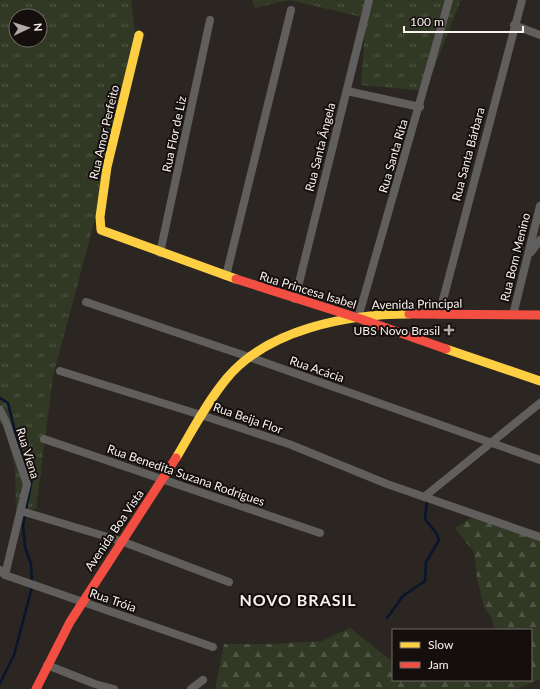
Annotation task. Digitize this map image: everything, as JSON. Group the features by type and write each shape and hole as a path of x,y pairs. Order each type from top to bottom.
{"street":[{"name":"Rua Santa Ângela","path":"295,299 369,0"},
{"name":"Rua Santa Rita","path":"358,318 420,107 449,0"},
{"name":"Rua Santa Bárbara","path":"439,315 514,25 522,0"},
{"path":"226,276 291,10"},
{"name":"Rua Flor de Liz","path":"160,253 210,20"},
{"path":"514,25 540,35"},
{"name":"Rua Amor Perfeito","path":"105,232 99,226 100,204 118,120 139,35"},
{"path":"347,91 420,107"},
{"name":"Rua Bom Menino","path":"513,315 540,206"},
{"name":"Rua Princesa Isabel","path":"105,232 226,276 358,318 377,326 540,381"},
{"path":"529,254 540,240"},
{"name":"Rua Acácia","path":"86,302 249,357 540,460"},
{"name":"Avenida Principal","path":"220,389 238,367 249,357 276,341 300,332 358,318 378,314 540,315"},
{"name":"Rua Beija Flor","path":"60,371 289,444 381,482 540,537"},
{"name":"Avenida Boa Vista","path":"36,689 57,644 82,602 163,480 201,415 220,389"},
{"path":"424,497 540,403"},
{"name":"Rua Viena","path":"0,410 6,422 26,481 21,511 3,572"},
{"name":"Rua Benedita Suzana Rodrigues","path":"44,439 320,533"},
{"path":"21,511 121,542 229,582"},
{"name":"Rua Tróia","path":"3,572 82,602 213,647"},
{"path":"47,665 114,689"},
{"path":"191,689 203,680"}],"green space":[{"path":"0,0 131,0 135,31 145,33 53,376 36,509 16,511 15,468 4,424 0,424"},
{"path":"252,0 289,0 255,8"},
{"path":"289,0 461,0 425,91 361,85 366,18"},
{"path":"471,518 499,522 540,540 540,679 517,689 215,689 224,644 271,644 322,641 350,628 392,661 392,681 532,681 532,629 494,629 492,618 484,607 477,578 474,552 455,528"}],"waterway":[{"path":"0,398 8,403 17,440 32,479 23,525 25,547 31,564 32,582"},
{"path":"387,618 403,596 425,581 426,562 439,540 437,534 425,519 427,501"},
{"path":"0,683 14,655 32,587"}],"traffic: slow":[{"path":"139,35 107,167 100,217 101,230 236,279"},
{"path":"176,458 206,407 227,378 244,361 264,347 287,336 335,321 361,317 409,314"},
{"path":"446,349 540,381"}],"traffic: jam":[{"path":"236,279 358,318 446,349"},
{"path":"409,314 540,315"},
{"path":"36,689 70,622 176,458"}],"place":[{"name":"UBS Novo Brasil","path":"449,330"}],"district":[{"name":"NOVO BRASIL","path":"298,599"}]}
